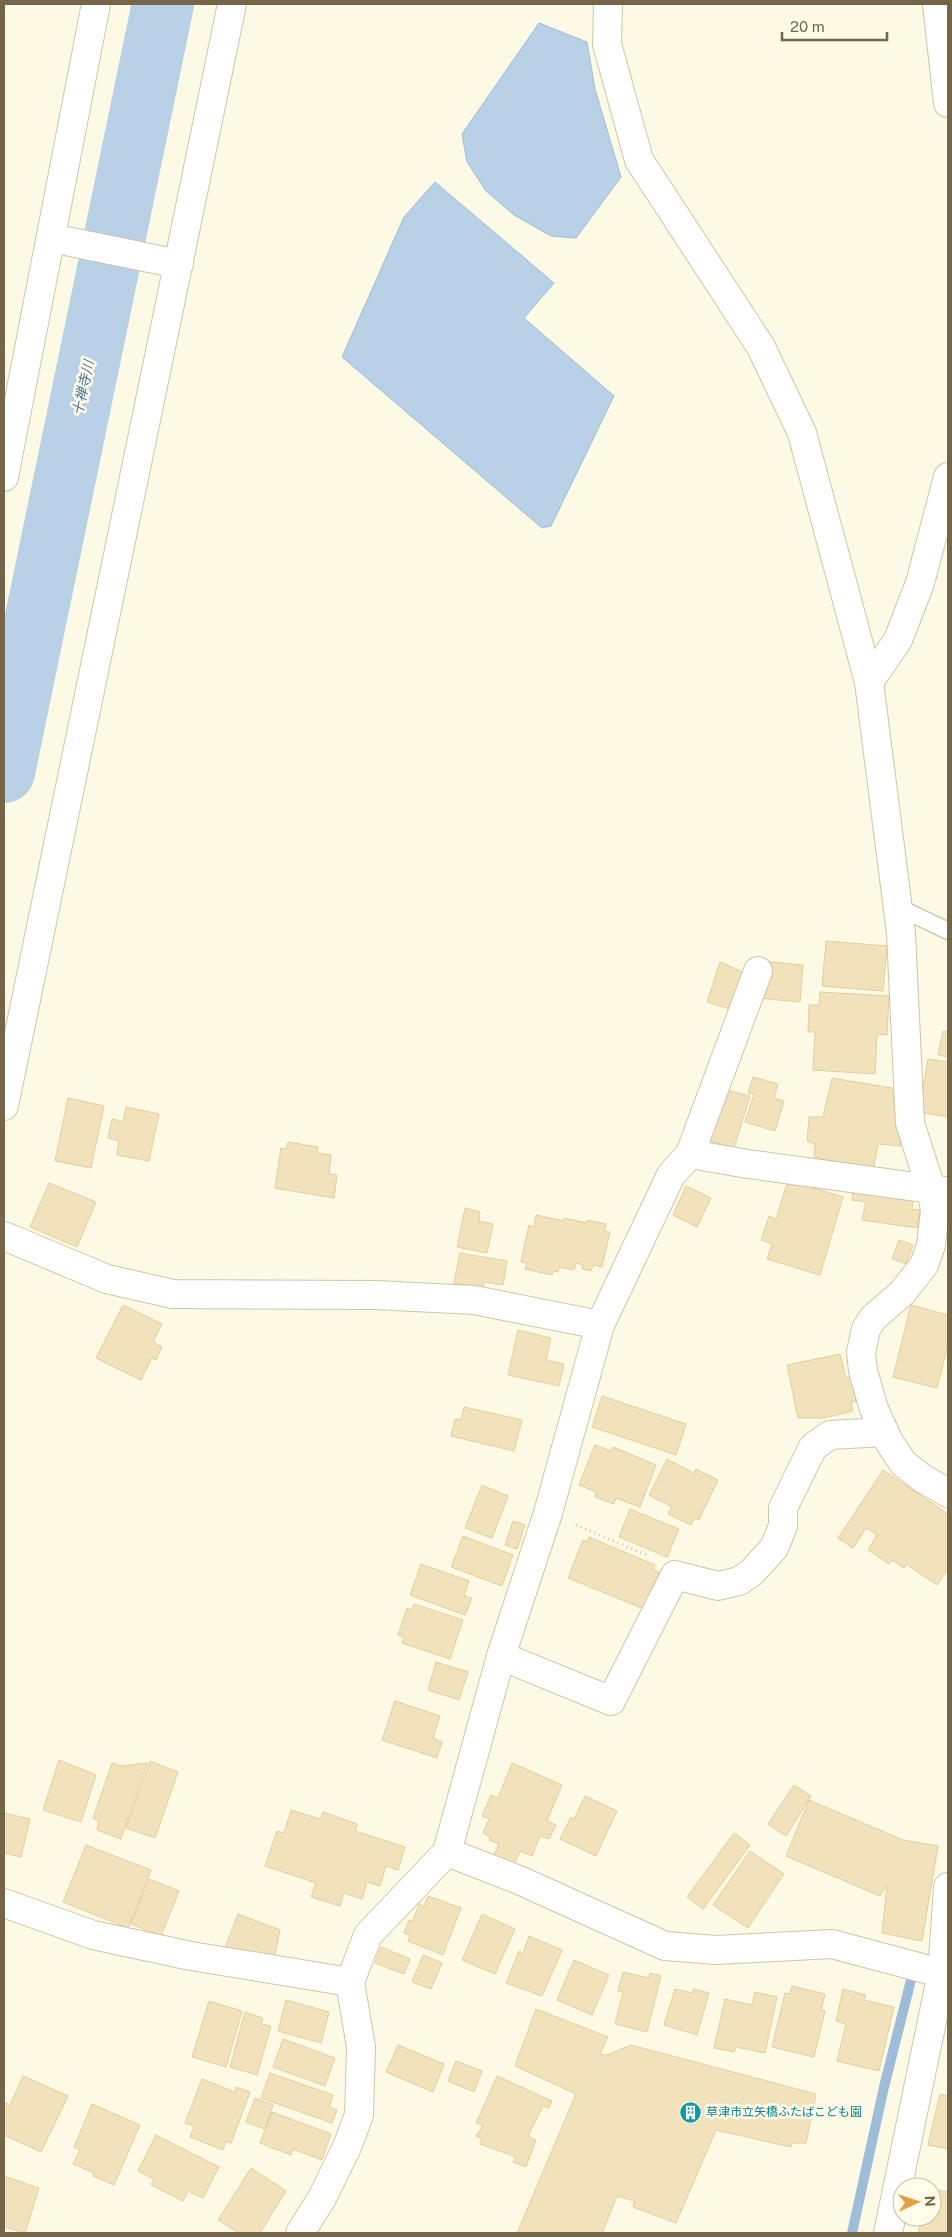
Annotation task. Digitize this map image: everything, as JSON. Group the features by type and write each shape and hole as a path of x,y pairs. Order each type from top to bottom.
{"street":[{"path":"4,476 60,239 96,4"},
{"path":"4,1106 169,262 232,4"},
{"path":"608,4 606,44 639,160 762,346 802,433 869,682 901,933 910,1122 940,1190 935,1210 931,1245 924,1265 902,1293 874,1318 866,1329 861,1352 863,1371 874,1409 884,1432 903,1463 922,1478 948,1493"},
{"path":"937,4 948,104"},
{"path":"60,239 169,262"},
{"path":"869,682 898,640 920,583 948,477"},
{"path":"300,2233 322,2198 347,2147 359,2115 361,2047 350,1982 368,1935 447,1852 501,1656 548,1513 600,1324 671,1175 690,1154 758,971"},
{"path":"690,1154 748,1164 940,1190"},
{"path":"4,1236 107,1279 173,1294 375,1295 474,1300 600,1324"},
{"path":"501,1656 611,1701 674,1575 718,1586 739,1581 751,1573 774,1548 782,1526 783,1508 813,1447 830,1435 884,1432"},
{"path":"447,1852 519,1880 666,1946 716,1950 832,1944 945,1974"},
{"path":"888,2233 945,1974 948,1887"},
{"path":"4,1903 93,1935 191,1956 350,1982"}],"lane":[{"path":"898,907 948,931"}],"path":[{"path":"548,1513 664,1562 674,1575"}],"water":[{"path":"539,23 587,42 595,89 621,177 576,238 551,236 514,215 486,191 467,162 462,134"},
{"path":"435,182 554,283 524,318 614,396 551,526 542,528 342,357 404,217"}],"building":[{"path":"826,941 887,946 883,991 822,986"},
{"path":"762,961 803,965 800,1002 758,998"},
{"path":"720,962 748,974 730,1009 707,1002"},
{"path":"820,992 889,996 887,1035 877,1034 875,1074 813,1070 815,1032 808,1032 809,1005 819,1005"},
{"path":"943,1031 948,1032 948,1057 938,1055"},
{"path":"928,1059 948,1062 948,1117 919,1112"},
{"path":"753,1077 778,1084 774,1098 784,1101 775,1131 745,1122 754,1094 748,1093"},
{"path":"832,1078 892,1088 901,1146 878,1144 873,1170 814,1157 815,1144 807,1141 809,1117 823,1117"},
{"path":"719,1088 750,1096 734,1148 704,1139"},
{"path":"68,1098 104,1106 91,1168 55,1161"},
{"path":"126,1107 159,1114 149,1161 117,1155 119,1141 108,1138 112,1119 123,1122"},
{"path":"288,1142 318,1147 317,1153 331,1155 329,1174 337,1175 334,1198 275,1188 281,1148 286,1149"},
{"path":"788,1180 843,1197 820,1275 767,1259 772,1244 761,1240 769,1216 776,1219"},
{"path":"49,1183 96,1202 77,1247 30,1227"},
{"path":"686,1186 711,1198 697,1227 673,1215"},
{"path":"854,1186 914,1195 912,1209 920,1210 917,1228 862,1220 866,1202 852,1200"},
{"path":"465,1208 480,1212 479,1221 493,1224 487,1253 457,1247"},
{"path":"536,1215 564,1221 564,1218 586,1223 587,1220 606,1224 604,1231 610,1232 602,1267 593,1265 591,1271 582,1269 583,1265 576,1263 574,1270 559,1267 558,1272 553,1271 552,1275 525,1269 527,1263 521,1262 529,1225 534,1227"},
{"path":"899,1240 913,1245 906,1264 892,1259"},
{"path":"460,1253 507,1261 503,1285 484,1282 483,1288 454,1283"},
{"path":"123,1305 162,1324 153,1342 162,1347 156,1360 152,1358 141,1380 96,1358"},
{"path":"911,1305 948,1315 948,1345 937,1388 893,1377"},
{"path":"518,1330 551,1338 546,1360 564,1364 559,1386 508,1375"},
{"path":"840,1354 846,1378 851,1377 856,1401 851,1402 853,1411 824,1418 798,1418 787,1365"},
{"path":"602,1396 686,1424 676,1455 592,1427"},
{"path":"464,1407 522,1420 514,1451 451,1436 455,1419 461,1420"},
{"path":"595,1445 611,1451 613,1447 656,1465 640,1507 616,1498 614,1504 595,1497 596,1492 579,1485"},
{"path":"667,1459 694,1473 696,1469 718,1480 699,1520 694,1518 691,1525 668,1514 672,1507 649,1495"},
{"path":"883,1470 948,1514 948,1569 937,1585 906,1564 904,1568 892,1560 889,1564 868,1550 877,1535 866,1528 853,1548 838,1538"},
{"path":"482,1485 508,1496 492,1538 465,1528"},
{"path":"630,1509 679,1529 667,1557 619,1537"},
{"path":"513,1521 525,1525 517,1549 505,1545"},
{"path":"463,1536 513,1555 502,1586 451,1567"},
{"path":"589,1537 655,1565 653,1570 659,1572 644,1609 568,1578 583,1540 587,1542"},
{"path":"421,1564 469,1581 464,1596 472,1598 465,1615 410,1595"},
{"path":"414,1604 463,1620 450,1659 402,1643 404,1637 398,1635 407,1608 412,1610"},
{"path":"436,1662 468,1672 459,1700 428,1690"},
{"path":"395,1701 440,1716 433,1738 442,1742 437,1758 382,1740"},
{"path":"59,1760 96,1775 81,1822 43,1810"},
{"path":"150,1761 178,1772 155,1838 126,1828"},
{"path":"112,1763 121,1766 147,1763 121,1839 97,1830 99,1821 93,1818"},
{"path":"512,1763 562,1785 547,1821 556,1825 549,1839 540,1836 532,1856 520,1851 513,1867 493,1858 499,1844 489,1840 491,1837 483,1833 489,1819 482,1816 491,1795 498,1798"},
{"path":"794,1785 811,1796 786,1836 768,1824"},
{"path":"585,1796 617,1811 596,1856 560,1839 571,1817 574,1819"},
{"path":"809,1800 903,1840 938,1846 922,1941 882,1933 887,1885 880,1896 786,1856"},
{"path":"291,1810 320,1819 323,1812 357,1824 355,1831 405,1847 398,1870 386,1866 380,1886 367,1882 362,1899 344,1893 340,1906 311,1897 316,1883 265,1866 277,1831 284,1833"},
{"path":"4,1813 30,1819 21,1857 4,1853"},
{"path":"734,1833 750,1845 703,1909 687,1897"},
{"path":"86,1845 151,1870 128,1928 63,1902"},
{"path":"750,1851 784,1874 748,1928 713,1905"},
{"path":"149,1879 179,1891 161,1936 131,1924"},
{"path":"428,1896 461,1908 443,1955 408,1941 410,1935 404,1933 409,1920 413,1921 419,1904 424,1906"},
{"path":"238,1914 280,1930 274,1959 225,1948"},
{"path":"482,1914 515,1929 495,1974 462,1960"},
{"path":"529,1936 562,1950 542,1996 506,1983 519,1951 523,1953"},
{"path":"381,1947 410,1959 404,1974 375,1963"},
{"path":"423,1955 442,1963 431,1989 412,1982"},
{"path":"574,1960 609,1975 592,2015 557,2000"},
{"path":"623,1972 649,1978 650,1973 661,1976 647,2032 615,2024 623,1992 618,1991"},
{"path":"792,1986 825,1994 821,2010 825,2011 814,2057 772,2047 785,1993 790,1994"},
{"path":"675,1989 692,1993 694,1989 709,1993 697,2035 664,2025"},
{"path":"843,1989 866,1995 864,2000 894,2007 879,2071 837,2061 846,2024 836,2021"},
{"path":"755,1992 777,1997 765,2053 736,2047 734,2052 714,2048 725,1999 752,2005"},
{"path":"286,2000 329,2012 321,2043 278,2031"},
{"path":"209,2001 242,2011 226,2067 192,2057"},
{"name":"草津市立矢橋ふたばこども園","path":"536,2009 608,2037 600,2054 607,2055 631,2045 816,2094 806,2143 792,2143 791,2147 716,2130 676,2223 633,2207 634,2201 617,2196 602,2233 517,2233 576,2094 515,2066"},
{"path":"245,2012 263,2018 261,2024 271,2026 257,2075 230,2067"},
{"path":"283,2039 335,2058 325,2086 273,2067"},
{"path":"398,2045 444,2064 433,2092 386,2072"},
{"path":"456,2061 482,2071 474,2092 448,2081"},
{"path":"270,2073 333,2095 329,2107 337,2110 332,2123 261,2098"},
{"path":"23,2076 68,2096 41,2152 4,2135 4,2102 10,2105"},
{"path":"497,2076 552,2101 549,2108 543,2106 528,2136 536,2140 526,2167 513,2162 516,2157 480,2144 482,2138 476,2136 483,2126 476,2123"},
{"path":"202,2079 235,2092 236,2087 250,2092 231,2143 226,2141 223,2150 190,2137 194,2126 185,2123"},
{"path":"940,2094 948,2096 948,2149 928,2145"},
{"path":"255,2098 273,2105 265,2129 246,2122"},
{"path":"92,2104 140,2125 114,2185 93,2176 94,2173 73,2164 80,2150 74,2147"},
{"path":"272,2112 331,2134 322,2160 293,2149 291,2155 260,2143"},
{"path":"156,2135 219,2167 203,2198 188,2191 183,2201 151,2185 154,2179 138,2171"},
{"path":"251,2168 286,2191 260,2233 239,2233 218,2220"},
{"path":"4,2176 39,2188 25,2233 4,2227"},
{"path":"942,2191 948,2192 948,2233 918,2233 920,2227 942,2227"}],"waterway":[{"name":"十禅寺川","path":"4,772 163,4"},
{"path":"852,2233 884,2087 912,1976"}],"place":[{"name":"草津市立矢橋ふたばこども園","path":"690,2112"}]}
